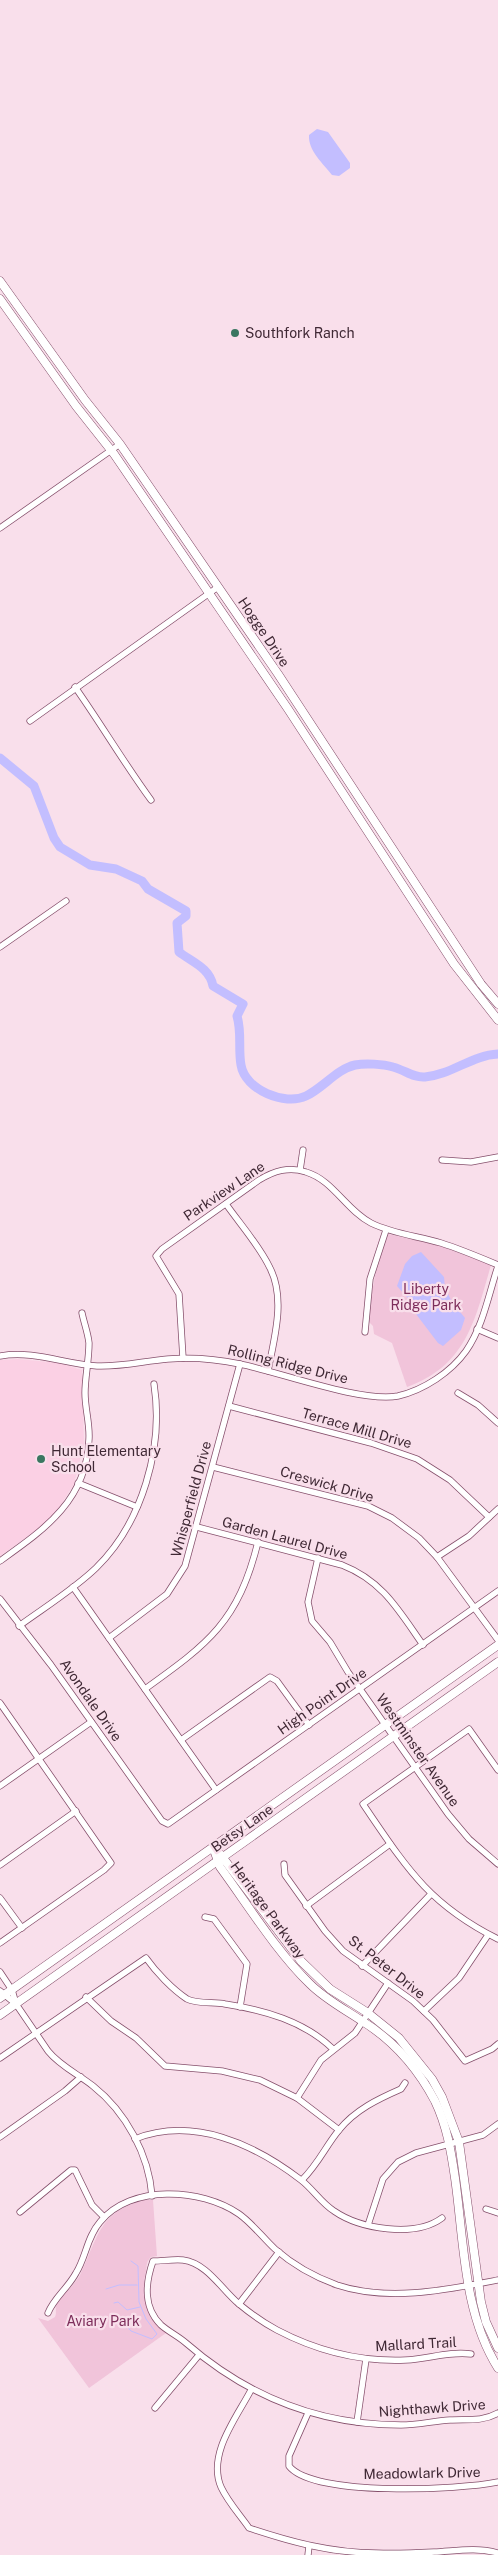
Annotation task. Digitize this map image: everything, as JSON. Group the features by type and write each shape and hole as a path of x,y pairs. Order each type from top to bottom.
{"main road":[{"name":"Hogge Drive","path":"0,281 80,393 120,444 296,703 481,984 498,1004"},
{"name":"Hogge Drive","path":"0,299 76,406 111,450 288,709 454,964 498,1020"},
{"path":"288,709 296,703"},
{"path":"380,852 389,846"},
{"name":"Betsy Lane","path":"1,1995 12,1990 498,1645"},
{"name":"Betsy Lane","path":"0,2015 498,1662"},
{"path":"289,1794 297,1804"},
{"name":"Heritage Parkway","path":"213,1848 301,1961 330,1989 368,2013 399,2038 420,2062 442,2097 459,2142 478,2284 486,2322 498,2348"},
{"name":"Heritage Parkway","path":"221,1858 220,1867 302,1976 325,1998 363,2022 396,2048 435,2102 450,2144 469,2285 477,2323 486,2347 498,2368"}],"street":[{"path":"0,528 120,444"},
{"path":"30,721 75,687 218,587"},
{"path":"75,687 101,723 113,747 150,800"},
{"path":"0,947 66,901"},
{"path":"303,1150 300,1170 318,1178 358,1215 386,1230 440,1243 498,1265"},
{"path":"442,1160 471,1162 498,1157"},
{"name":"Parkview Lane","path":"183,1358 180,1294 156,1256 259,1180 274,1172 300,1170"},
{"path":"226,1204 271,1268 278,1300 278,1318 268,1371"},
{"path":"365,1332 370,1279 386,1230"},
{"name":"Rolling Ridge Drive","path":"0,1356 34,1355 87,1365 123,1366 183,1358 210,1359 240,1364 362,1395 397,1396 427,1385 451,1367 466,1350 477,1329 498,1265"},
{"path":"0,1561 54,1521 65,1507 78,1483 86,1462 89,1440 85,1392 88,1338 82,1314"},
{"path":"477,1329 498,1338"},
{"name":"Whisperfield Drive","path":"109,1638 152,1608 171,1589 188,1560 240,1364"},
{"path":"19,1626 73,1587 97,1566 114,1548 137,1507 155,1440 157,1408 154,1384"},
{"path":"458,1393 478,1405 498,1423"},
{"name":"Terrace Mill Drive","path":"229,1406 371,1443 417,1459 450,1480 489,1517"},
{"name":"Creswick Drive","path":"213,1467 368,1506 392,1518 419,1538 437,1557 498,1640"},
{"path":"78,1483 137,1507"},
{"path":"437,1557 469,1536 498,1509"},
{"name":"Garden Laurel Drive","path":"197,1526 318,1558 352,1569 377,1584 423,1645"},
{"path":"145,1689 193,1654 220,1628 244,1587 258,1542"},
{"name":"Westminster Avenue","path":"318,1558 309,1594 310,1616 448,1814 469,1839 498,1864"},
{"path":"73,1587 216,1790"},
{"name":"High Point Drive","path":"159,1818 164,1823 170,1823 498,1591"},
{"name":"Avondale Drive","path":"0,1599 51,1665 159,1818"},
{"path":"181,1740 268,1678 273,1677 309,1725"},
{"path":"0,1944 108,1867 111,1862 1,1705"},
{"path":"0,1786 91,1722"},
{"path":"498,1770 469,1729 363,1804 407,1868 431,1894 448,1909 498,1939"},
{"path":"0,1865 76,1811"},
{"path":"306,1906 390,1844"},
{"name":"St. Peter Drive","path":"284,1864 284,1875 325,1931 362,1966 388,1983 424,2011 445,2033 465,2061 492,2049 498,2044"},
{"path":"362,1966 431,1894"},
{"path":"0,1898 22,1928"},
{"path":"206,1917 214,1919 247,1964 240,2006"},
{"path":"424,2011 458,1978 488,1934"},
{"path":"0,2058 146,1958 153,1968 189,2000 240,2006 271,2014 303,2027 319,2036 333,2049"},
{"path":"0,1972 12,1990 16,2004 34,2034 54,2058 81,2077 110,2103 135,2139 148,2167 152,2196"},
{"path":"297,2098 321,2060 333,2049 344,2043 363,2022 388,1983"},
{"path":"1,1995 16,2004"},
{"path":"86,1998 111,2021 136,2038 165,2066 222,2071 260,2080 297,2098 339,2130"},
{"path":"0,2138 65,2091 81,2077"},
{"path":"302,2180 317,2164 339,2130 361,2109 401,2089 405,2083"},
{"path":"368,2225 383,2179 398,2162 416,2152 482,2135 498,2124"},
{"path":"135,2139 167,2130 217,2135 248,2145 302,2180 333,2211 383,2229 410,2228 435,2224 442,2218"},
{"path":"20,2212 71,2170 75,2170 92,2205 104,2217"},
{"path":"48,2313 52,2303 76,2274 92,2232 104,2217 114,2208 130,2200 152,2196 190,2196 221,2204 249,2222 279,2252 312,2274 337,2285 389,2294 418,2292 498,2280"},
{"path":"486,2209 498,2213"},
{"path":"239,2304 279,2252"},
{"name":"Mallard Trail","path":"153,2262 184,2260 196,2264 239,2304 262,2321 296,2340 332,2352 366,2359 407,2360 460,2353 470,2354"},
{"name":"Nighthawk Drive","path":"153,2262 147,2278 147,2297 152,2313 161,2324 199,2354 251,2390 308,2413 357,2422 403,2425 473,2420 498,2413"},
{"path":"155,2408 199,2354"},
{"path":"357,2422 366,2359"},
{"path":"251,2390 221,2447 217,2465 221,2485 249,2528 309,2546 374,2554 436,2554 484,2550 498,2554"},
{"name":"Meadowlark Drive","path":"308,2413 289,2456 289,2466 302,2478 352,2487 397,2489 498,2482"},
{"path":"308,2555 309,2546"}],"shaded area":[{"path":"317,129 328,132 350,163 350,168 339,176 332,175 311,146 309,135"},
{"path":"421,1252 444,1277 445,1288 452,1302 465,1318 461,1330 443,1346 438,1343 416,1314 414,1305 397,1286 405,1264 412,1256"},
{"name":"Hunt Elementary School","path":"18,1359 59,1363 82,1370 84,1444 74,1484 57,1511 41,1527 0,1556 0,1360"}],"green space":[{"name":"Liberty Ridge Park","path":"388,1234 441,1246 491,1265 473,1322 466,1338 456,1353 427,1378 407,1387 392,1343 374,1334 373,1326 367,1320 377,1265"},
{"name":"Aviary Park","path":"144,2200 153,2200 157,2256 151,2257 148,2260 144,2280 145,2297 154,2320 166,2333 89,2388 38,2318 48,2321 55,2317 56,2305 80,2275 96,2238 108,2219 129,2205"}],"waterway":[{"path":"0,758 34,786 54,838 60,847 90,865 116,869 142,881 148,889 186,911 186,916 177,923 179,952 204,970 208,974 213,986 243,1004 237,1016 241,1065 244,1074 250,1082 267,1094 297,1099 312,1093 342,1070 355,1065 384,1065 425,1077 444,1073 488,1055 498,1054"},
{"path":"118,2316 131,2331 152,2339 157,2334 146,2319 139,2302 138,2266 131,2261"},
{"path":"106,2289 119,2285 137,2285"},
{"path":"114,2303 118,2302 127,2310 140,2307"}],"place":[{"name":"Southfork Ranch","path":"235,333"},
{"name":"Hunt Elementary School","path":"41,1459"}]}
